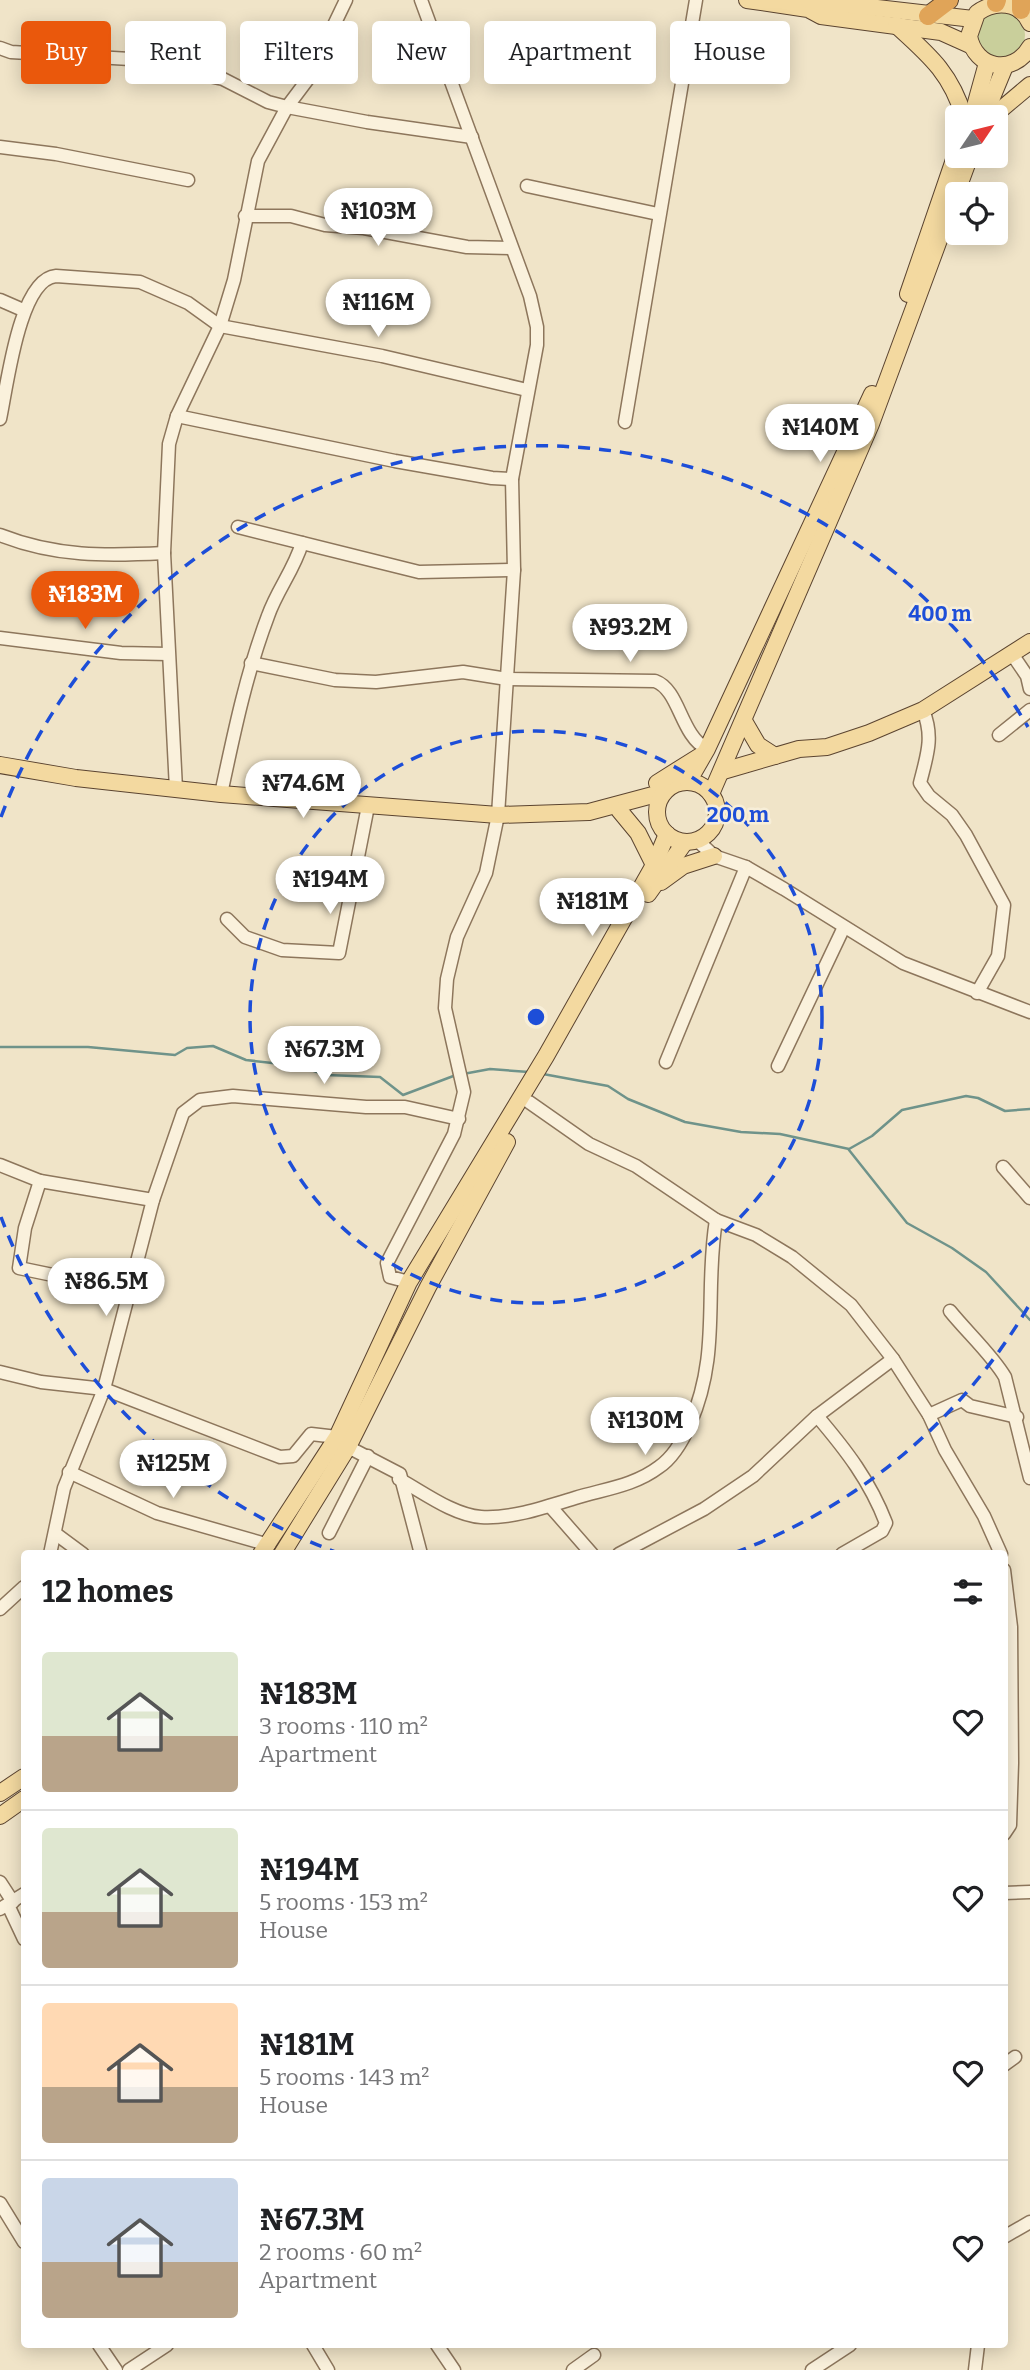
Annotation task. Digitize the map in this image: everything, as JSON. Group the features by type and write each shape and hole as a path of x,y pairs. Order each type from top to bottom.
{"highway":[{"path":"928,16 949,0"}],"main road":[{"path":"747,0 808,9 821,16 941,32 970,45 986,63"},
{"path":"808,0 928,16 973,19"},
{"path":"970,45 973,19 982,8 996,1 1014,5 1026,13"},
{"path":"896,25 934,60 951,81 960,105"},
{"path":"991,105 1017,62 1030,47"},
{"path":"986,63 1017,62"},
{"path":"975,105 986,63"},
{"path":"1006,105 1030,85"},
{"path":"688,782 706,751 876,387 951,168"},
{"path":"549,1060 649,893 692,842 711,830 716,816 717,782 871,424 966,168"},
{"path":"717,782 775,756 799,749 810,750 869,733 923,710 1030,642"},
{"path":"744,721 751,738 775,756"},
{"path":"0,765 51,775 221,794 498,815 589,812 617,807 664,792 675,784 688,782 701,785 717,782 798,760 810,750"},
{"path":"617,807 706,751"},
{"path":"664,792 658,803 657,817 667,834 692,842"},
{"path":"617,807 657,817"},
{"path":"617,807 638,833 654,865"},
{"path":"280,1550 343,1442 428,1287 654,865 667,834"},
{"path":"649,893 683,866 713,856"},
{"path":"343,1442 410,1282 527,1099"},
{"path":"0,1793 21,1779"},
{"path":"0,1816 21,1801"}],"street":[{"path":"176,789 164,553 164,487 169,444 177,416 220,326 234,280 258,161 287,107 308,79 346,0"},
{"path":"410,1282 390,1277 387,1263 436,1173 459,1119 464,1091 445,1008 447,979 457,937 486,873 498,815 508,679 508,620 514,570 512,478 537,345 537,327 530,296 421,0"},
{"path":"625,422 696,0"},
{"path":"0,48 11,52 130,59 223,79 268,102 287,107 472,137"},
{"path":"0,147 56,154 188,180"},
{"path":"527,186 658,214"},
{"path":"245,216 291,216 325,225 364,228 467,247 511,248"},
{"path":"0,419 23,304 47,276 140,282 188,303 220,326 418,364 527,390"},
{"path":"0,300 23,304"},
{"path":"177,416 395,461 492,478 512,478"},
{"path":"238,527 419,572 514,570"},
{"path":"0,535 66,554 94,557 164,553"},
{"path":"221,794 251,663 276,596 290,576 302,543"},
{"path":"0,638 121,653 168,654"},
{"path":"1012,654 1027,676 1030,689"},
{"path":"251,663 335,680 376,682 463,672 508,679 655,681 667,690 695,742 706,751"},
{"path":"923,710 930,729 929,758 920,783 929,796 952,814 1004,905 998,957 976,993"},
{"path":"999,735 1030,710"},
{"path":"227,919 245,937 282,950 339,953 368,806"},
{"path":"692,842 713,856 746,867 903,963 1030,1012"},
{"path":"666,1062 746,867"},
{"path":"778,1066 844,928"},
{"path":"51,1550 69,1472 104,1389 153,1200 183,1114 200,1100 210,1097 405,1107 459,1119"},
{"path":"527,1099 589,1144 636,1166 686,1197 716,1220 757,1235 828,1285 851,1305 893,1359 929,1415 984,1516 998,1550"},
{"path":"0,1165 40,1181 153,1200"},
{"path":"1003,1167 1030,1198"},
{"path":"40,1181 25,1228 19,1268 130,1291"},
{"path":"399,1479 457,1511 480,1517 550,1506 632,1483 660,1467 679,1446 697,1407 708,1374 711,1256 716,1220"},
{"path":"950,1311 980,1349 997,1364 1005,1377 1030,1478"},
{"path":"627,1550 704,1509 745,1482 797,1438 817,1416 893,1359"},
{"path":"0,1372 41,1382 104,1389 280,1457 293,1456 311,1434 343,1442 400,1474 399,1479 420,1550"},
{"path":"929,1415 962,1400 970,1406 1017,1417"},
{"path":"817,1416 857,1464 874,1492 886,1523 882,1531 849,1550"},
{"path":"329,1533 368,1456"},
{"path":"69,1472 157,1513 276,1550"},
{"path":"550,1506 588,1550"},
{"path":"56,1534 78,1550"},
{"path":"0,1609 21,1590"},
{"path":"1008,1603 1011,1627 1012,1763 1008,1828"},
{"path":"0,1882 11,1902 21,1930"},
{"path":"1008,1893 1030,1892"},
{"path":"1008,2062 1015,2057"},
{"path":"0,2203 21,2237"},
{"path":"1008,2235 1030,2222"},
{"path":"101,2348 116,2370"},
{"path":"129,2370 162,2348"},
{"path":"315,2348 328,2370"},
{"path":"439,2348 454,2370"},
{"path":"812,2370 834,2365 848,2348"},
{"path":"975,2370 978,2348"},
{"path":"573,2370 594,2355"}],"green space":[{"path":"1000,10 1017,18 1025,35 1017,52 1000,60 983,52 975,35 983,18"}],"waterway":[{"path":"0,1047 88,1047 175,1055 187,1048 213,1046 246,1060 299,1066 326,1075 380,1077 403,1095 456,1075"},
{"path":"463,1074 490,1069 529,1072"},
{"path":"543,1074 608,1086 628,1099 685,1122 741,1132 780,1134 849,1149 872,1136 902,1110 966,1096 978,1098 1005,1111 1030,1109"},
{"path":"849,1150 907,1223 952,1248 986,1272 1030,1320"}]}
